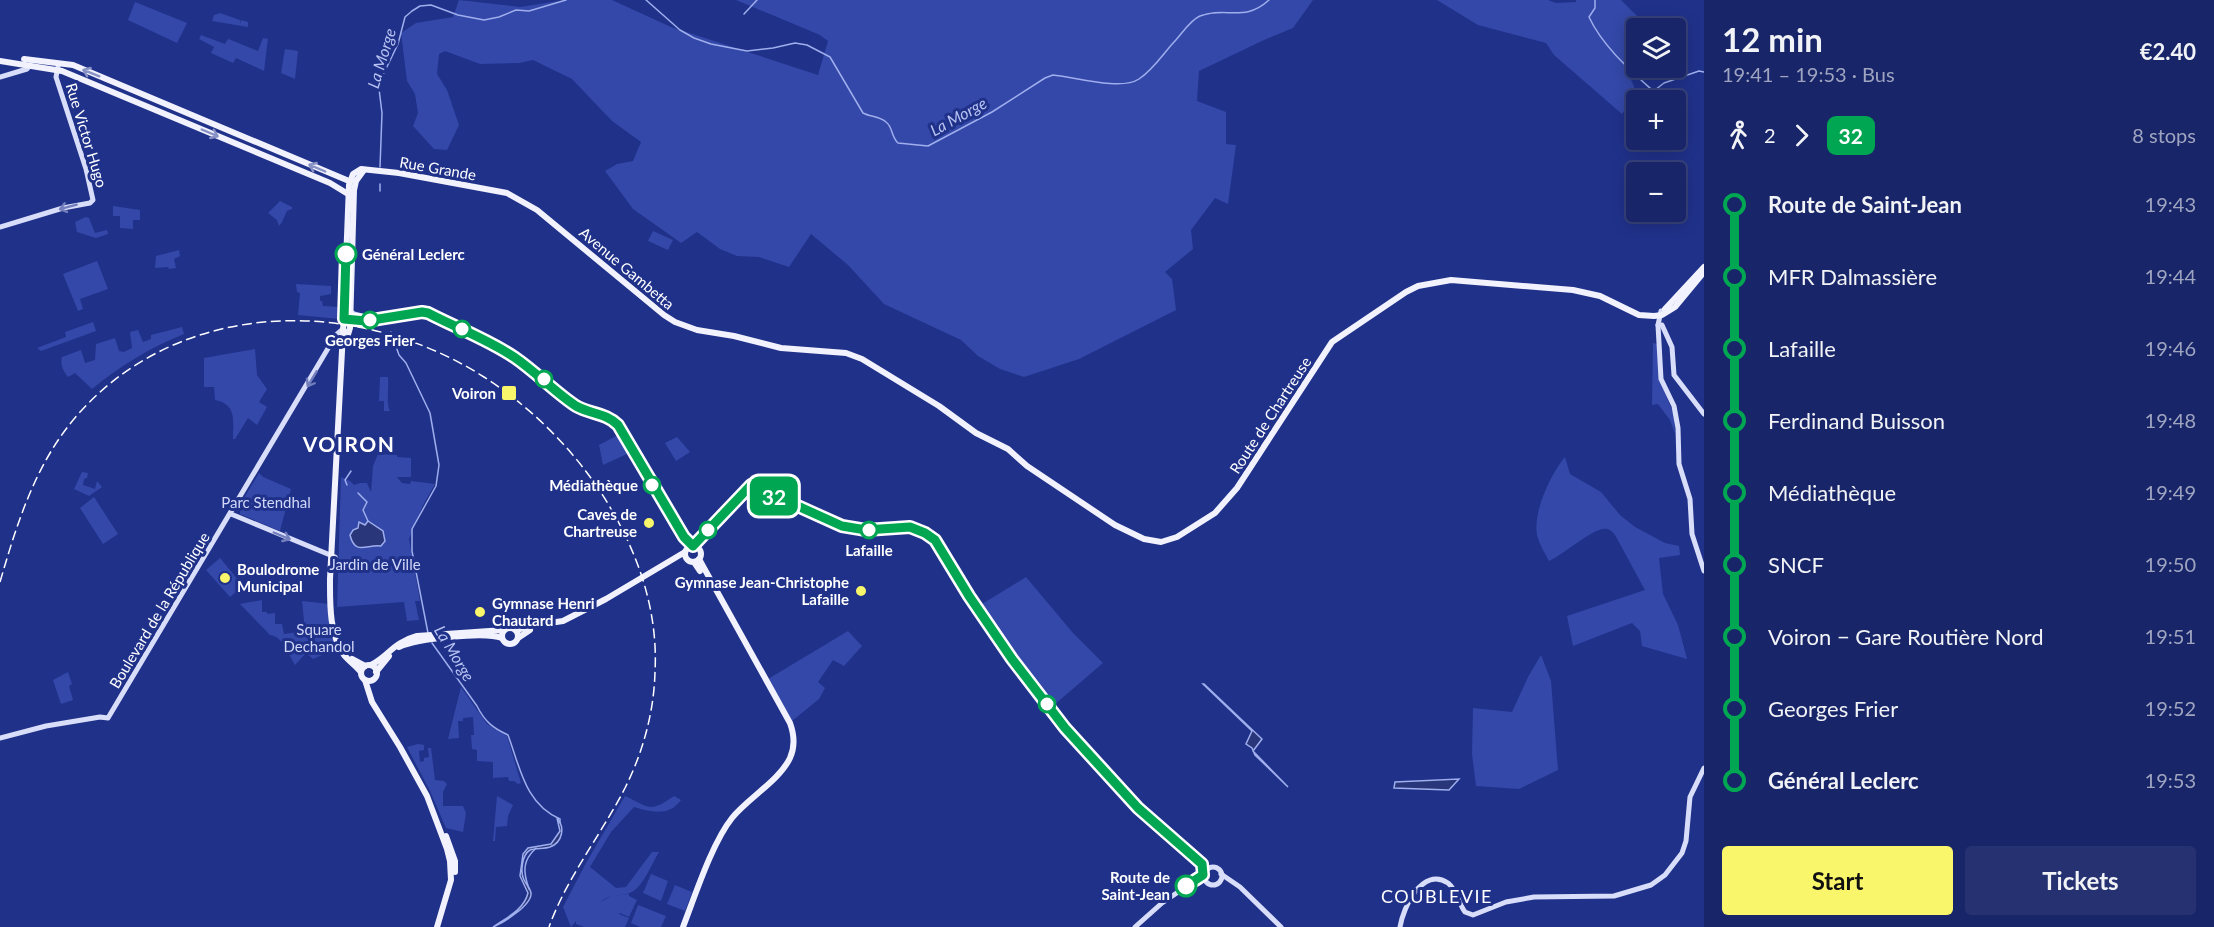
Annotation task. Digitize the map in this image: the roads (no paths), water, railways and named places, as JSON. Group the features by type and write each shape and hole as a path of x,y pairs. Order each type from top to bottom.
{"main road":[{"path":"0,58 58,66 274,160 330,183 350,186"},
{"path":"30,62 45,67 73,65 285,155 350,186"},
{"path":"162,113 165,104"},
{"path":"274,160 277,152"},
{"name":"Rue Grande","path":"350,186 353,174 364,170 492,189"},
{"path":"342,348 346,341 350,186"},
{"path":"350,186 352,268 350,311 343,329 336,468 338,476 330,604 336,635 345,657 361,672 372,702 415,772 449,842 455,861 455,880 443,918 437,927"},
{"name":"Avenue Gambetta","path":"492,189 507,193 537,210 675,322 692,329 734,336 781,348 838,352 854,356 876,367 954,418"},
{"path":"347,243 350,248 349,259 352,268"},
{"path":"1661,314 1704,267"},
{"path":"1661,314 1678,304 1704,272"},
{"name":"Route de Chartreuse","path":"954,418 1008,449 1027,465 1115,525 1144,540 1161,542 1177,537 1205,519 1230,498 1332,342 1414,287 1430,282 1451,280 1574,290 1600,296 1639,315 1661,314"},
{"path":"361,672 406,639 511,628 516,630 536,624 563,621 692,548"},
{"path":"692,548 701,552 696,560"},
{"path":"683,927 721,836 731,819 783,769 792,752 794,738 792,729 769,685 696,560 692,548"},
{"path":"333,557 334,604 339,635 349,657 368,665 375,675"},
{"path":"369,694 375,675 392,652 411,642 430,637 490,635 502,638 510,644 532,629 558,626 571,621 598,603"},
{"path":"502,638 504,630"},
{"path":"516,630 518,638"},
{"path":"365,680 375,675"}],"street":[{"path":"0,78 27,69 30,62"},
{"name":"Rue Victor Hugo","path":"0,227 63,208 90,203 93,200 83,158 56,77 58,66"},
{"name":"Rue Victor Hugo","path":"45,67 56,77"},
{"path":"350,311 356,315 375,319"},
{"path":"347,319 375,319 425,312 499,348 529,367 575,405 607,417 616,423 692,548 751,485 842,526 866,530 902,528 918,530 939,544 969,596 1012,659 1065,728 1138,808 1191,853 1212,885 1220,882 1233,884 1281,927"},
{"path":"1661,314 1658,333 1662,383 1675,412 1679,464 1690,499 1692,534 1704,571"},
{"path":"1659,325 1665,330 1672,347 1674,375 1704,414"},
{"path":"343,329 346,332 346,341"},
{"name":"Boulevard de la République","path":"0,738 46,726 100,717 108,718 336,335 343,329"},
{"path":"231,514 333,557"},
{"path":"1400,927 1405,905 1421,885 1428,881 1438,880 1449,885 1465,912 1471,915 1518,899 1554,896 1604,898 1644,888 1657,881 1676,861 1685,847 1690,797 1704,768"},
{"path":"1135,927 1145,915 1169,897 1217,868 1254,902"},
{"path":"1220,882 1221,874"}],"waterway":[{"name":"La Morge","path":"380,167 382,113 379,89 382,77 398,44 405,17 420,6 431,5 458,15 484,20 516,10 529,11 566,0"},
{"name":"La Morge","path":"646,0 680,30 711,44 747,51 795,43 807,45 830,57 863,113 886,122 898,143 928,146 992,112 1053,75 1109,84 1121,84 1139,79 1153,67 1196,18 1209,13 1243,13 1260,7 1269,0"},
{"path":"744,14 757,0"},
{"name":"La Morge","path":"1595,0 1595,8 1589,17 1594,27 1616,56 1651,89 1655,90 1664,83 1699,71 1704,72"},
{"name":"La Morge","path":"380,184 380,191"},
{"name":"La Morge","path":"391,332 399,355 406,363 430,413 439,465 436,486 412,529 412,551 428,633"},
{"path":"347,485 345,480 351,471"},
{"path":"358,493 367,502 363,510 368,521"},
{"name":"La Morge","path":"432,643 486,720 508,735 520,772 531,794 548,812 560,819 560,823"},
{"name":"La Morge","path":"529,889 525,867 528,858 536,848"}],"railway":[{"path":"0,582 22,513 52,449 81,411 123,374 170,346 221,329 275,321 329,323 383,333 435,351 484,377 504,390 540,421 573,455 602,494 624,532 640,570 654,630 654,687 646,732 637,760 616,805 565,891 549,927"}],"place":[{"name":"Général Leclerc","path":"346,254"},
{"name":"Georges Frier","path":"370,320"},
{"name":"Voiron","path":"509,393"},
{"name":"Médiathèque","path":"652,485"},
{"name":"Caves de Chartreuse","path":"649,523"},
{"name":"Lafaille","path":"869,530"},
{"name":"Boulodrome Municipal","path":"225,578"},
{"name":"Gymnase Jean-Christophe Lafaille","path":"861,591"},
{"name":"Gymnase Henri Chautard","path":"480,612"},
{"name":"Route de Saint-Jean","path":"1186,886"}],"district":[{"name":"VOIRON","path":"349,443"},
{"name":"COUBLEVIE","path":"1437,896"}],"park label":[{"name":"Parc Stendhal","path":"266,502"},
{"name":"Jardin de Ville","path":"375,564"},
{"name":"Square Dechandol","path":"319,638"}]}
